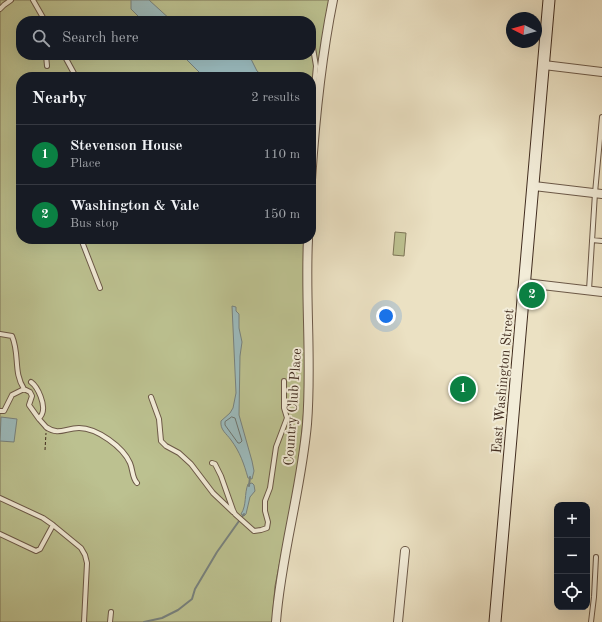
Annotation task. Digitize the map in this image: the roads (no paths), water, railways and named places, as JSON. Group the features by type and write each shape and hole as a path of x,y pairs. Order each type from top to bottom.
{"main road":[{"name":"East Washington Street","path":"495,622 549,0"}],"street":[{"path":"316,126 333,0"},
{"path":"544,65 602,72"},
{"path":"534,186 598,194"},
{"name":"Country Club Place","path":"276,622 284,562 300,482 307,424 309,361 308,244"},
{"path":"525,283 602,292"},
{"path":"398,622 405,551"}],"lane":[{"path":"0,9 11,0"},
{"path":"33,0 42,16"},
{"path":"46,60 47,66"},
{"path":"67,60 73,72"},
{"path":"315,60 315,72"},
{"path":"588,290 592,240 598,194 602,117"},
{"path":"592,240 602,241"},
{"path":"83,244 100,288"},
{"path":"0,334 12,336 14,340 17,351 17,371 21,384 24,389 30,392 32,396 29,405 46,428 57,432 76,428 86,429 106,437 129,461 134,480 137,483"},
{"path":"151,397 159,419 161,441 166,446 179,453 191,464 213,493 254,531 265,529 268,525 265,511 265,501 270,488 276,447 287,418 284,408 284,381"},
{"path":"31,382 37,388 43,404 42,414 39,419"},
{"path":"0,411 4,411 12,395 24,389"},
{"path":"212,463 215,464 221,476 238,516"},
{"path":"0,498 43,518 81,548 87,563 84,622"},
{"path":"0,534 36,551 40,549 53,525"},
{"path":"591,622 596,557"},
{"path":"110,622 111,612"}],"water":[{"path":"131,0 149,0 167,16 138,16 131,9"},
{"path":"187,60 252,60 258,72 199,72"},
{"path":"232,306 236,307 236,311 239,314 239,328 242,342 240,356 239,415 252,461 254,471 252,479 248,478 239,454 222,429 221,424 221,421 233,408 236,393"},
{"path":"1,417 17,419 14,442 0,441"},
{"path":"252,483 255,491 250,497 246,514 244,516 241,514 244,507 247,488 248,484"}],"waterway":[{"path":"249,486 250,477"},
{"path":"144,622 162,618 178,610 192,599 195,589 217,552 244,514"}],"place":[{"name":"Washington & Vale","path":"532,295"},
{"name":"Stevenson House","path":"463,389"}]}
